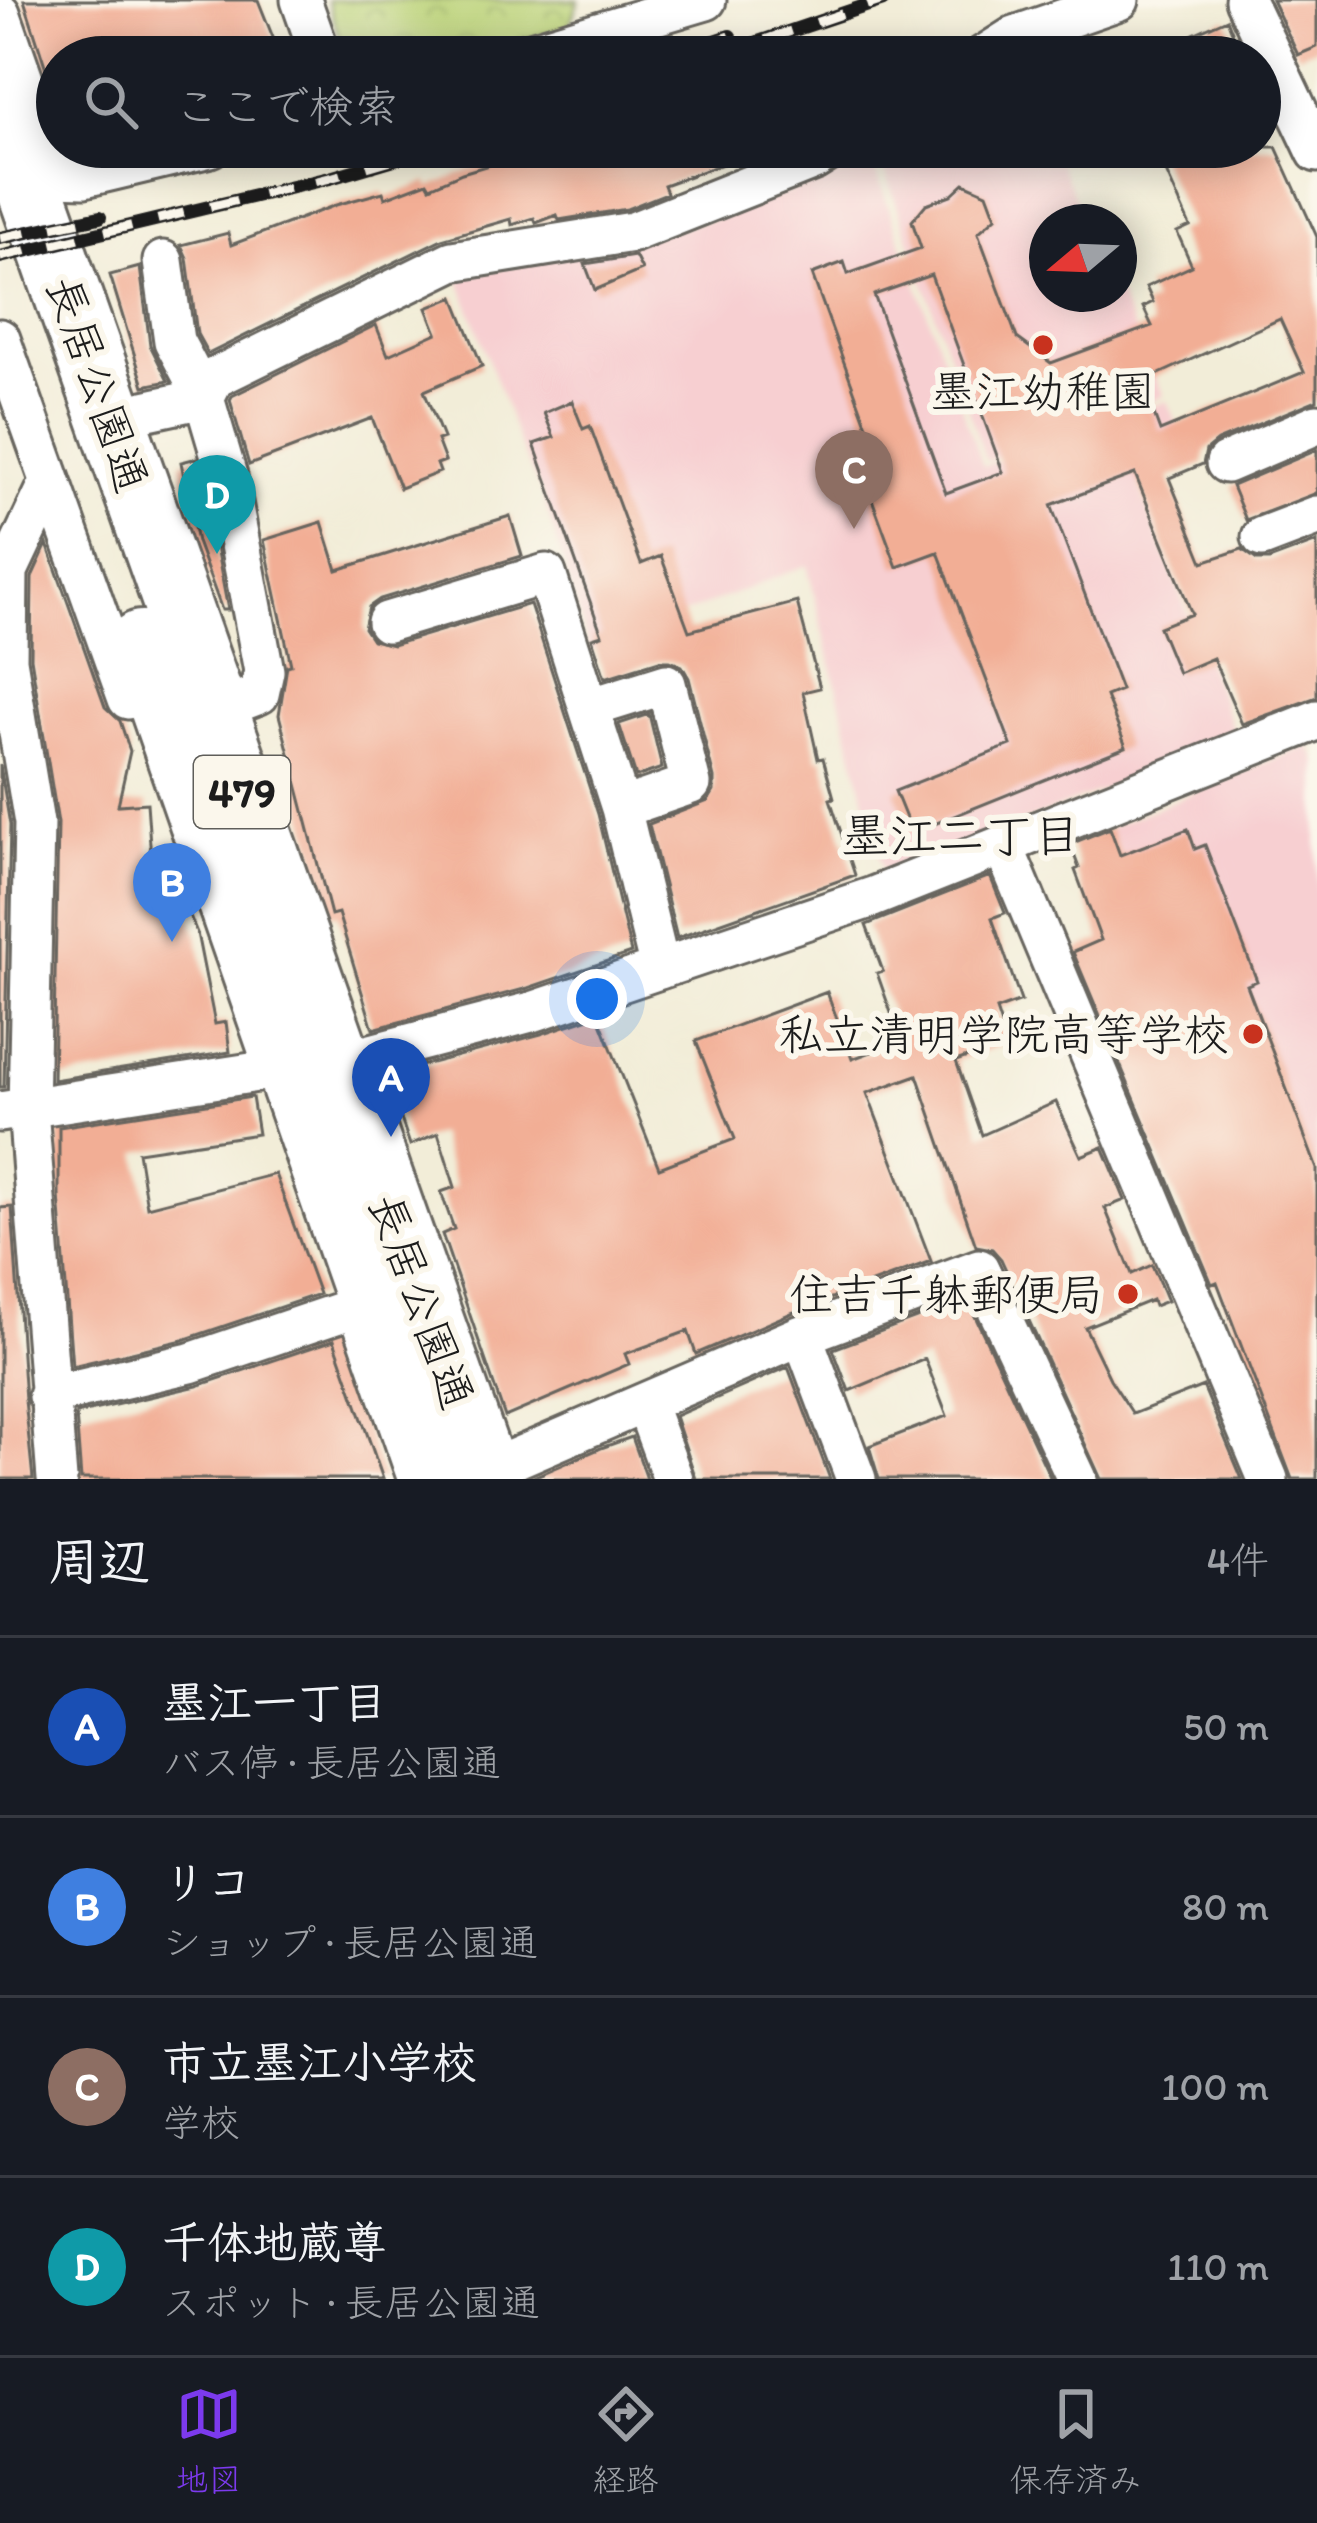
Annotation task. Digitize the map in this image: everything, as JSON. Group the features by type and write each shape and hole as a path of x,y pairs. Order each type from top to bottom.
{"highway":[{"name":"長居公園通","path":"0,104 214,735 312,1063 371,1302 467,1477"},
{"name":"長居公園通","path":"0,244 214,735"},
{"name":"長居公園通","path":"312,1063 467,1477"}],"street":[{"path":"301,0 314,36"},
{"path":"558,36 604,14 706,0"},
{"path":"1015,36 1119,0"},
{"path":"1245,0 1262,36"},
{"path":"0,13 36,116"},
{"path":"1281,76 1317,152"},
{"path":"54,168 57,176 84,177 122,168"},
{"path":"204,398 214,379 452,261 633,232 794,168"},
{"path":"0,339 152,767 214,735 259,694 264,671 227,476 204,398 174,341 163,261"},
{"path":"99,292 139,412 214,735"},
{"path":"139,412 204,398"},
{"path":"1226,463 1317,424"},
{"path":"50,482 8,572 7,660 34,824 14,1111 57,1479"},
{"path":"1262,537 1317,516"},
{"path":"387,622 546,574 621,808 660,969"},
{"path":"589,708 666,684 691,784 621,808"},
{"path":"14,1111 367,1055 535,1011 873,897 1317,720"},
{"path":"1004,848 1268,1479"},
{"path":"467,1477 802,1335 979,1269 1077,1479"},
{"path":"48,1396 190,1364 371,1302"},
{"path":"802,1335 856,1479"},
{"path":"645,1403 673,1479"}],"shaded area":[{"path":"842,168 874,168 983,466 1167,401 1194,464 1138,486 1236,737 884,877 807,565 590,651 542,494 459,278 716,219"},
{"name":"墨江幼稚園","path":"884,168 1062,168 1078,204 1029,204 1029,312 1126,312 1164,396 986,461"},
{"name":"私立清明学院高等学校","path":"1310,745 1317,762 1317,1242 1275,1256 1110,827"}],"green space":[{"path":"327,0 579,0 569,26 537,36 339,36"}],"building":[{"path":"24,0 258,0 272,36 36,36"},
{"path":"1272,0 1317,0 1317,47 1298,55"},
{"path":"1227,19 1234,36 1189,36"},
{"path":"1281,158 1317,237 1317,400 1217,441 1206,450 1203,464 1169,478 1203,562 1242,549 1257,560 1269,560 1317,542 1317,697 1242,724 1213,658 1178,673 1159,627 1192,614 1135,474 1051,505 1121,690 1106,696 1126,747 912,833 895,791 1011,745 938,552 897,567 869,491 882,486 868,450 875,448 812,274 844,262 848,274 921,248 912,221 926,204 951,195 964,183 987,193 996,217 978,233 1017,338 1051,363 1152,326 1143,307 1153,302 1146,287 1192,266 1177,232 1190,226 1164,168 1281,168","holes":["931,275 1003,472 946,493 874,295","1280,319 1304,372 1160,431 1142,382"]},
{"path":"479,168 712,168 664,185 667,193 627,209 559,220 557,215 536,223 534,218 512,225 511,219 442,239 208,354 197,334 187,258 181,245 228,233 231,245 336,205 383,192 385,198 427,182 430,187"},
{"path":"635,256 642,270 595,290 585,264"},
{"path":"140,267 150,345 168,381 144,386 110,275"},
{"path":"454,297 482,366 424,391 443,438 437,440 445,461 437,464 440,472 400,488 372,418 249,465 232,396 376,325 388,355 437,333 427,308"},
{"path":"572,401 583,429 590,426 641,564 661,556 689,631 797,602 820,688 803,692 818,759 823,758 834,798 830,799 855,875 677,938 649,824 708,801 714,778 682,666 659,661 605,678 592,638 602,635 534,444 554,437 544,413"},
{"path":"1317,450 1317,493 1246,520 1232,486"},
{"path":"197,458 228,610 222,610 197,542 181,462"},
{"path":"510,516 522,556 380,599 369,607 364,628 372,640 393,645 530,604 598,814 631,953 528,988 373,1029 338,913 331,915 279,715 287,666 291,665 264,540 322,522 337,570"},
{"path":"47,544 105,707 120,721 130,751 118,805 147,803 153,885 175,879 197,933 215,1024 226,1022 230,1052 53,1080 58,823 31,658 32,577"},
{"path":"649,714 662,768 636,777 619,724"},
{"path":"0,765 10,825 4,1087 0,1087"},
{"path":"1110,828 1120,855 1188,829 1195,849 1205,845 1257,981 1247,985 1317,1169 1317,1479 1292,1479 1217,1282 1212,1284 1073,952 1101,940 1070,844"},
{"path":"990,876 1005,913 992,918 1021,1001 996,1010 1007,1043 956,1061 982,1135 1056,1102 1081,1156 1103,1147 1125,1200 1105,1208 1132,1274 1152,1265 1167,1301 1154,1306 1152,1300 1085,1327 1133,1414 1203,1386 1242,1479 1101,1479 1001,1259 992,1249 976,1246 917,1075 867,1093 931,1261 696,1354 688,1331 625,1354 629,1364 505,1417 442,1234 454,1229 441,1192 455,1187 438,1133 410,1145 386,1075 598,1015 659,1168 735,1139 696,1041 827,992 852,1059 901,1041 866,925"},
{"path":"252,1097 258,1134 138,1152 147,1207 275,1174 319,1294 183,1340 72,1366 59,1195 59,1127"},
{"path":"12,1207 33,1479 0,1479 0,1208"},
{"path":"967,1299 1051,1479 879,1479 869,1446 947,1416 925,1359 849,1391 833,1349"},
{"path":"334,1340 383,1479 81,1479 76,1414 197,1386"},
{"path":"788,1367 830,1479 696,1479 675,1416"},
{"path":"632,1437 647,1479 529,1479 601,1448"}],"railway":[{"path":"776,36 883,0"},
{"path":"0,257 364,168"},
{"path":"0,238 100,217"}],"place":[{"name":"墨江幼稚園","path":"1043,345"},
{"name":"市立墨江小学校","path":"854,529"},
{"name":"千体地蔵尊","path":"217,554"},
{"name":"リコ","path":"172,942"},
{"name":"私立清明学院高等学校","path":"1253,1034"},
{"name":"墨江一丁目","path":"391,1137"},
{"name":"住吉千躰郵便局","path":"1128,1294"}],"district":[{"name":"墨江二丁目","path":"961,835"}]}
